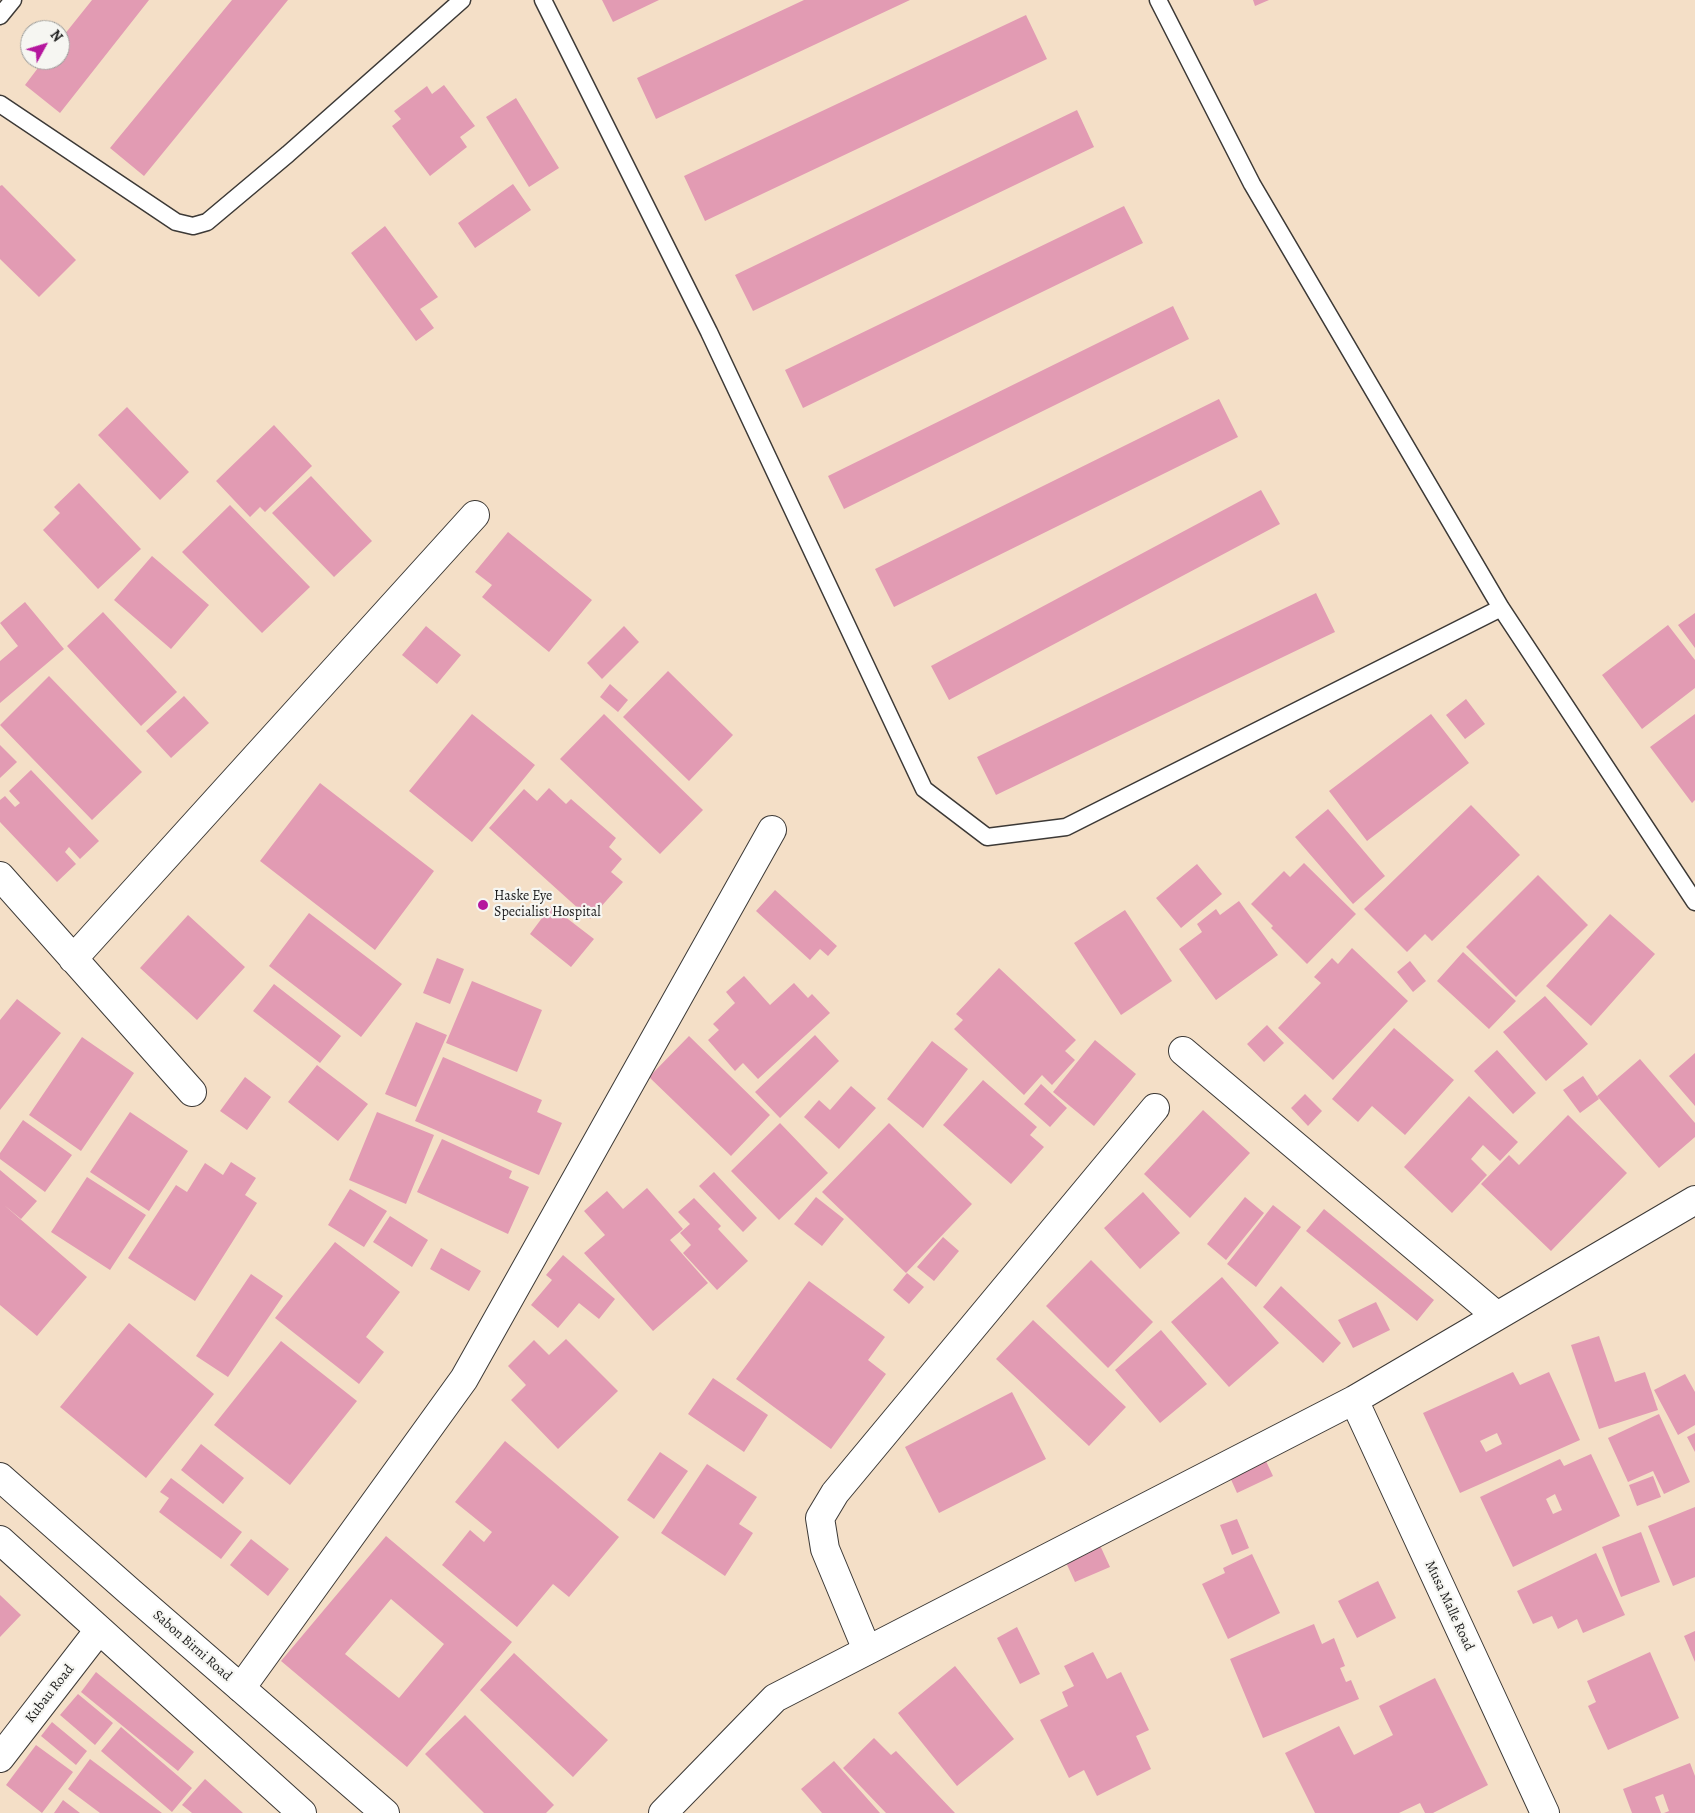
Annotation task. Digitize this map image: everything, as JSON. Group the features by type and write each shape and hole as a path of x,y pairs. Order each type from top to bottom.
{"street":[{"path":"73,959 476,515"},
{"path":"240,1688 464,1379 772,830"},
{"path":"0,876 192,1092"},
{"path":"1183,1051 1497,1316"},
{"path":"867,1650 825,1550 820,1518 835,1493 1155,1108"},
{"path":"663,1813 775,1698 1354,1400 1695,1200"},
{"name":"Musa Malle Road","path":"1354,1400 1545,1813"},
{"name":"Sabon Birni Road","path":"0,1477 385,1813"},
{"path":"0,1540 302,1813"},
{"name":"Kubau Road","path":"0,1758 100,1630"}],"lane":[{"path":"0,16 13,0"},
{"path":"0,104 176,222 193,226 207,222 222,210 462,0"},
{"path":"544,0 709,332 924,789 987,837 1066,828 1501,608"},
{"path":"1158,0 1252,184 1501,608 1695,902"}],"building":[{"path":"92,0 149,0 60,113 25,85 36,70 70,70 70,28"},
{"path":"232,0 288,0 144,176 110,148"},
{"path":"602,0 659,0 613,22"},
{"path":"804,0 910,0 656,119 637,78"},
{"path":"1253,0 1269,0 1255,6"},
{"path":"1026,15 1047,59 705,221 684,176"},
{"path":"444,85 475,126 460,137 467,147 430,176 392,126 401,119 394,111 427,86 432,94"},
{"path":"516,98 559,168 529,187 486,117"},
{"path":"1077,110 1094,147 753,311 735,275"},
{"path":"513,184 531,210 475,248 458,223"},
{"path":"2,185 76,260 39,297 0,259 0,186"},
{"path":"1124,206 1143,243 803,408 785,370"},
{"path":"385,226 438,297 420,309 434,328 416,341 351,253"},
{"path":"1173,306 1189,339 844,509 828,476"},
{"path":"1219,399 1238,437 894,607 875,569"},
{"path":"127,407 189,472 160,500 98,435"},
{"path":"274,425 312,466 265,512 260,507 250,517 216,481"},
{"path":"311,476 372,541 334,577 272,513"},
{"path":"79,483 141,549 98,589 43,530 60,513 54,507"},
{"path":"1261,490 1280,524 949,700 931,666"},
{"path":"230,505 310,587 262,633 182,552"},
{"path":"508,532 592,600 549,652 482,597 492,585 475,572"},
{"path":"152,556 209,605 171,649 114,600"},
{"path":"1316,593 1335,632 996,795 977,757"},
{"path":"25,602 64,649 0,703 0,661 18,646 0,623"},
{"path":"103,612 177,692 141,726 67,646"},
{"path":"1695,613 1695,648 1678,625"},
{"path":"1668,625 1695,660 1695,688 1642,729 1602,675"},
{"path":"426,626 461,655 437,684 402,655"},
{"path":"624,626 639,642 602,679 587,663"},
{"path":"668,671 733,735 689,781 623,717"},
{"path":"49,676 142,772 92,820 0,725"},
{"path":"610,684 628,700 618,712 600,697"},
{"path":"184,696 209,723 171,758 146,731"},
{"path":"1466,699 1485,724 1465,739 1446,715"},
{"path":"472,714 535,765 472,842 409,791"},
{"path":"604,714 703,810 660,854 560,759"},
{"path":"1431,714 1469,763 1367,841 1329,791"},
{"path":"1695,714 1695,800 1692,803 1650,747"},
{"path":"0,745 17,762 0,778"},
{"path":"31,770 99,841 80,859 69,847 65,852 76,864 57,882 0,822 0,800 5,796 15,807 20,803 9,791"},
{"path":"320,783 434,871 375,950 260,861"},
{"path":"549,788 566,804 571,799 616,838 609,847 622,859 611,872 623,882 590,919 489,828 524,789 537,801"},
{"path":"1471,805 1520,855 1432,941 1425,934 1407,952 1364,909"},
{"path":"1328,809 1385,876 1353,904 1295,837"},
{"path":"1304,863 1356,914 1307,964 1271,928 1273,926 1251,904 1284,871 1290,877"},
{"path":"1197,864 1222,894 1181,928 1156,898"},
{"path":"1538,875 1588,925 1516,997 1466,947"},
{"path":"775,890 837,946 828,956 820,949 810,960 756,911"},
{"path":"1239,901 1278,955 1216,1000 1179,949 1202,932 1197,924 1216,909 1220,915"},
{"path":"551,906 594,939 571,967 530,934"},
{"path":"1125,910 1172,981 1121,1015 1074,943"},
{"path":"309,913 402,984 361,1037 269,966"},
{"path":"1610,914 1655,954 1591,1026 1546,986"},
{"path":"188,915 245,967 197,1020 140,968"},
{"path":"1352,948 1408,1001 1333,1080 1278,1028 1321,983 1314,977 1332,958 1338,964"},
{"path":"1463,952 1516,1001 1489,1029 1437,981"},
{"path":"437,958 464,969 450,1004 423,993"},
{"path":"1410,961 1426,981 1413,992 1397,972"},
{"path":"999,968 1076,1040 1065,1051 1075,1060 1052,1085 1042,1075 1024,1095 954,1029 963,1020 956,1014"},
{"path":"744,976 770,1005 794,983 808,998 812,994 830,1013 758,1079 743,1063 735,1071 708,1040 719,1030 713,1024 735,1003 726,992"},
{"path":"472,981 542,1010 517,1072 446,1043"},
{"path":"274,984 341,1036 320,1063 253,1011"},
{"path":"1545,996 1588,1044 1546,1081 1503,1032"},
{"path":"17,999 61,1033 0,1110 0,1020"},
{"path":"416,1022 447,1035 416,1107 385,1094"},
{"path":"1267,1025 1284,1043 1264,1062 1247,1044"},
{"path":"1394,1028 1454,1080 1405,1135 1372,1106 1358,1122 1332,1099"},
{"path":"815,1035 839,1061 780,1118 755,1092"},
{"path":"689,1036 770,1115 731,1156 649,1077"},
{"path":"82,1037 134,1073 81,1151 29,1115"},
{"path":"1095,1040 1136,1074 1094,1126 1053,1092"},
{"path":"932,1041 968,1069 923,1128 887,1099"},
{"path":"1497,1050 1536,1093 1513,1114 1474,1071"},
{"path":"1695,1053 1695,1106 1669,1076"},
{"path":"443,1057 542,1100 537,1112 562,1123 539,1175 415,1121"},
{"path":"1640,1059 1695,1123 1695,1137 1659,1168 1597,1096"},
{"path":"317,1065 368,1104 338,1141 288,1102"},
{"path":"1583,1076 1599,1099 1580,1113 1563,1090"},
{"path":"245,1077 271,1097 247,1130 220,1111"},
{"path":"983,1080 1037,1127 1030,1135 1044,1147 1011,1184 943,1125"},
{"path":"1041,1084 1067,1108 1050,1127 1024,1104"},
{"path":"851,1086 876,1108 839,1149 804,1117 819,1100 830,1110"},
{"path":"1305,1094 1322,1111 1308,1126 1291,1108"},
{"path":"1469,1096 1518,1142 1500,1161 1483,1145 1471,1159 1487,1175 1452,1213 1404,1167"},
{"path":"1203,1110 1250,1153 1190,1218 1144,1174"},
{"path":"130,1112 188,1151 149,1211 90,1172"},
{"path":"377,1112 434,1135 406,1204 349,1180"},
{"path":"1568,1115 1627,1173 1551,1251 1481,1184 1509,1155 1519,1165"},
{"path":"23,1120 72,1155 45,1192 0,1159 0,1153"},
{"path":"780,1123 828,1173 779,1220 731,1171"},
{"path":"889,1123 972,1204 906,1273 822,1192"},
{"path":"442,1139 512,1171 509,1178 529,1187 508,1234 417,1192"},
{"path":"231,1162 256,1178 245,1195 257,1203 195,1301 128,1258 176,1185 187,1192 205,1163 223,1175"},
{"path":"0,1170 37,1201 21,1219 4,1205 87,1277 37,1336 0,1305"},
{"path":"714,1172 757,1218 743,1232 699,1186"},
{"path":"87,1177 146,1215 110,1270 51,1232"},
{"path":"647,1188 683,1229 670,1240 708,1283 653,1331 584,1253 605,1235 584,1211 607,1191 623,1209"},
{"path":"350,1189 387,1211 364,1247 328,1225"},
{"path":"1143,1192 1180,1233 1140,1269 1104,1228"},
{"path":"816,1197 844,1219 822,1246 794,1224"},
{"path":"1245,1197 1264,1213 1226,1260 1207,1244"},
{"path":"694,1198 721,1226 718,1229 748,1261 717,1290 683,1253 691,1245 680,1233 690,1224 678,1212"},
{"path":"1273,1205 1301,1227 1256,1287 1227,1264"},
{"path":"1324,1209 1434,1300 1417,1321 1306,1231"},
{"path":"390,1216 428,1240 412,1267 373,1242"},
{"path":"943,1237 959,1251 934,1281 917,1267"},
{"path":"335,1242 400,1292 366,1337 384,1352 359,1384 275,1318"},
{"path":"441,1248 481,1271 469,1291 430,1269"},
{"path":"563,1255 615,1299 599,1319 579,1303 558,1328 531,1305 552,1280 546,1275"},
{"path":"1091,1260 1153,1322 1108,1368 1046,1306"},
{"path":"907,1273 924,1287 909,1304 893,1290"},
{"path":"251,1274 283,1296 228,1377 196,1356"},
{"path":"1222,1277 1279,1343 1229,1387 1171,1322"},
{"path":"809,1281 885,1337 868,1360 886,1374 831,1449 736,1379"},
{"path":"1281,1286 1341,1343 1323,1363 1263,1307"},
{"path":"1376,1302 1390,1330 1353,1348 1338,1320"},
{"path":"1033,1320 1126,1407 1089,1446 996,1359"},
{"path":"129,1323 214,1394 146,1478 60,1407"},
{"path":"1161,1330 1207,1384 1160,1423 1115,1370"},
{"path":"1599,1336 1615,1382 1645,1372 1658,1410 1599,1429 1571,1345"},
{"path":"566,1339 618,1391 558,1449 511,1400 526,1385 508,1366 534,1340 549,1355"},
{"path":"281,1341 357,1401 290,1485 214,1425"},
{"path":"1513,1372 1520,1385 1549,1372 1580,1440 1460,1493 1423,1413","holes":["1497,1433 1502,1444 1486,1452 1480,1441"]},
{"path":"1685,1374 1695,1392 1695,1425 1678,1435 1654,1390"},
{"path":"713,1378 768,1415 744,1452 688,1414"},
{"path":"1012,1392 1046,1459 939,1513 905,1447"},
{"path":"1659,1414 1690,1482 1664,1494 1653,1471 1628,1482 1608,1438"},
{"path":"1695,1433 1695,1452 1687,1437"},
{"path":"505,1441 619,1537 569,1597 553,1584 517,1627 442,1565 470,1530 484,1542 492,1532 455,1502"},
{"path":"201,1444 244,1478 223,1504 181,1470"},
{"path":"660,1452 688,1471 654,1519 627,1500"},
{"path":"1591,1454 1620,1516 1513,1567 1480,1497 1560,1459 1564,1466","holes":["1555,1494 1562,1510 1553,1514 1546,1499"]},
{"path":"1265,1459 1273,1476 1237,1493 1229,1475"},
{"path":"707,1464 757,1497 739,1524 753,1533 725,1576 661,1533"},
{"path":"1653,1476 1661,1497 1637,1506 1629,1485"},
{"path":"171,1478 242,1532 221,1559 159,1512 169,1498 160,1492"},
{"path":"1695,1507 1695,1577 1673,1586 1648,1526"},
{"path":"1237,1519 1249,1548 1232,1555 1220,1525"},
{"path":"1641,1532 1660,1582 1621,1597 1602,1547"},
{"path":"386,1536 512,1642 407,1767 281,1661","holes":["391,1599 444,1644 399,1698 345,1654"]},
{"path":"251,1539 289,1569 268,1596 230,1565"},
{"path":"1098,1541 1110,1567 1075,1582 1063,1556"},
{"path":"1596,1553 1625,1615 1583,1633 1577,1619 1558,1629 1552,1616 1533,1624 1517,1591"},
{"path":"1252,1554 1280,1613 1228,1639 1202,1584 1225,1573 1223,1568"},
{"path":"1378,1581 1396,1618 1357,1638 1338,1601"},
{"path":"0,1595 21,1615 0,1637"},
{"path":"1314,1624 1322,1644 1334,1638 1345,1666 1340,1668 1346,1682 1351,1680 1359,1699 1263,1738 1230,1659"},
{"path":"1017,1627 1040,1674 1020,1684 997,1638"},
{"path":"1695,1631 1695,1662 1684,1636"},
{"path":"1093,1652 1107,1679 1121,1672 1149,1730 1136,1736 1151,1769 1097,1796 1084,1770 1069,1778 1040,1720 1068,1706 1062,1692 1074,1686 1064,1666"},
{"path":"1650,1652 1679,1718 1608,1750 1588,1706 1596,1702 1587,1681"},
{"path":"514,1653 608,1740 573,1777 480,1690"},
{"path":"955,1666 1014,1739 957,1786 898,1713"},
{"path":"96,1672 194,1752 178,1771 81,1692"},
{"path":"1435,1678 1488,1785 1433,1813 1425,1813 1420,1803 1399,1813 1315,1813 1285,1753 1339,1726 1354,1755 1393,1735 1379,1706"},
{"path":"78,1694 113,1723 95,1745 60,1715"},
{"path":"465,1715 554,1805 546,1813 484,1813 425,1754"},
{"path":"52,1722 87,1751 76,1765 41,1736"},
{"path":"121,1727 192,1788 172,1812 101,1751"},
{"path":"874,1738 891,1755 896,1751 955,1813 886,1813 843,1768"},
{"path":"36,1745 73,1772 42,1813 6,1785"},
{"path":"90,1759 162,1813 100,1813 68,1789"},
{"path":"834,1761 880,1813 822,1813 801,1789"},
{"path":"1690,1763 1695,1776 1695,1813 1664,1813 1669,1811 1663,1794 1655,1797 1661,1813 1632,1813 1623,1789"},
{"path":"205,1779 243,1813 192,1813 182,1805"},
{"path":"63,1800 80,1813 54,1813"}],"place":[{"name":"Haske Eye Specialist Hospital","path":"483,905"}]}
